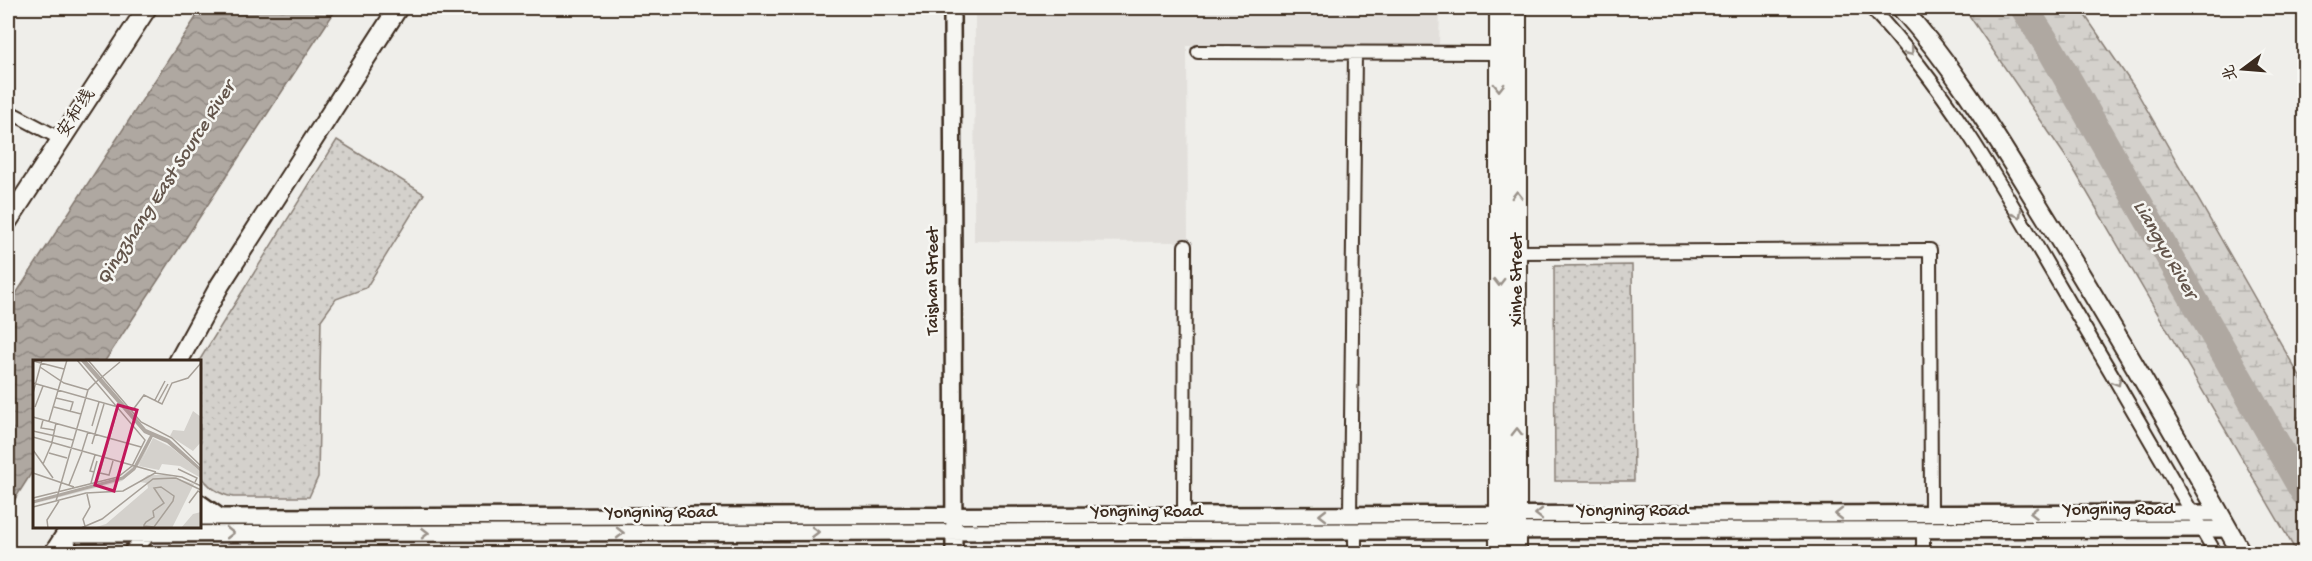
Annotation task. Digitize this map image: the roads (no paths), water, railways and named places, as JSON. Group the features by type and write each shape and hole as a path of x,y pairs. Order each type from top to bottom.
{"main road":[{"name":"安和线","path":"8,221 147,8"},
{"path":"179,360 220,285 398,8"},
{"name":"Xinhe Street","path":"1499,8 1508,522 1516,554"},
{"name":"Xinhe Street","path":"1499,554 1508,522 1517,252 1516,8"},
{"path":"1901,8 1932,44 1992,130 2092,293 2242,554"},
{"path":"53,554 69,530"}],"street":[{"name":"Taishan Street","path":"952,8 954,554"},
{"path":"1871,8 1937,87 2006,193 2216,554"},
{"path":"1198,52 1499,53"},
{"path":"1350,515 1355,52"},
{"path":"8,111 61,139"},
{"path":"1184,515 1185,246"},
{"path":"1517,252 1930,250 1931,513"},
{"path":"201,504 220,517"},
{"name":"Yongning Road","path":"69,530 148,534 1355,531 1508,522 1931,513 2219,513"},
{"name":"Yongning Road","path":"201,517 1350,515 1508,522 1923,530 2228,529"},
{"path":"69,530 69,554"},
{"path":"1923,530 1923,554"},
{"path":"1355,531 1355,554"},
{"path":"130,554 148,534"}],"water":[{"name":"Qingzhang East Source River","path":"202,8 337,8 106,360 33,360 33,471 8,510 8,306"}],"waterway":[{"name":"Liangyu River","path":"2024,8 2051,50 2304,492"}]}
